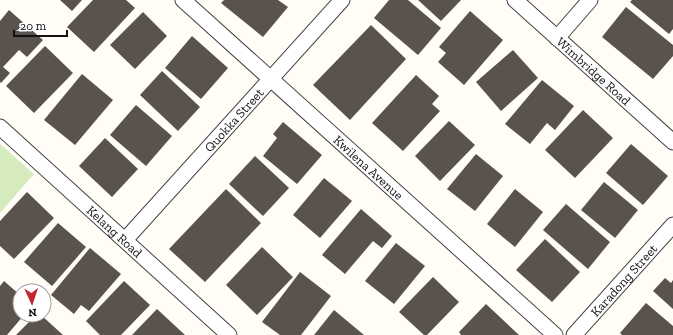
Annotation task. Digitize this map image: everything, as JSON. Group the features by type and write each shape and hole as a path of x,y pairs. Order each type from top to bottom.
{"street":[{"name":"Kwilena Avenue","path":"183,0 555,335"},
{"name":"Quokka Street","path":"125,240 342,0"},
{"name":"Wimbridge Road","path":"516,0 673,142"},
{"path":"557,38 590,0"},
{"name":"Kelang Road","path":"0,127 229,335"},
{"name":"Karadong Street","path":"574,335 673,225"}],"green space":[{"path":"0,144 34,174 0,213"}],"building":[{"path":"60,0 82,0 72,11"},
{"path":"93,0 126,0 135,8 94,52 67,27"},
{"path":"224,0 278,0 288,7 263,37 221,3"},
{"path":"389,0 408,0 441,28 418,55 374,18"},
{"path":"418,0 461,0 441,21"},
{"path":"632,0 673,0 673,29 669,34 630,2"},
{"path":"626,7 673,45 673,56 653,79 602,37"},
{"path":"9,10 43,40 27,57 19,50 3,67 10,73 1,83 0,21"},
{"path":"470,11 503,40 464,85 438,62 446,53 439,47"},
{"path":"143,12 167,36 135,69 110,45"},
{"path":"371,25 406,59 350,120 313,85"},
{"path":"192,36 228,68 201,99 165,68"},
{"path":"45,46 73,73 34,113 6,86"},
{"path":"513,50 538,78 501,111 476,82"},
{"path":"162,71 200,107 178,131 140,95"},
{"path":"82,74 113,100 75,145 44,120"},
{"path":"416,75 439,96 432,104 440,111 403,151 372,123"},
{"path":"542,80 574,106 555,130 547,123 530,144 505,124"},
{"path":"136,105 172,136 146,166 110,135"},
{"path":"583,110 613,138 575,178 545,150"},
{"path":"449,121 475,145 440,181 415,156"},
{"path":"283,122 322,155 297,184 263,156 277,138 273,134"},
{"path":"105,138 138,169 112,197 79,166"},
{"path":"631,144 668,176 643,205 606,173"},
{"path":"476,154 503,176 475,211 447,189"},
{"path":"255,156 289,188 263,216 229,184"},
{"path":"324,178 352,201 320,238 293,215"},
{"path":"604,182 638,210 615,238 581,210"},
{"path":"226,189 261,223 205,282 169,249"},
{"path":"515,189 543,212 515,247 487,224"},
{"path":"27,192 54,218 14,259 0,246 0,221"},
{"path":"566,204 610,242 588,269 543,230"},
{"path":"361,209 392,236 382,248 373,241 345,274 322,255"},
{"path":"58,223 86,247 52,286 52,283 48,283 24,262"},
{"path":"545,239 580,272 552,302 516,270"},
{"path":"396,243 425,266 394,304 365,281"},
{"path":"262,247 293,277 257,315 226,285"},
{"path":"90,248 121,274 89,311 81,305 74,314 52,296 52,294"},
{"path":"300,272 331,296 301,335 280,335 262,322"},
{"path":"433,277 459,302 427,335 424,335 399,312"},
{"path":"665,278 671,283 673,280 673,309 653,291"},
{"path":"4,281 12,288 12,323 17,323 7,335 0,335 0,286"},
{"path":"124,281 150,305 121,335 100,335 86,321"},
{"path":"646,303 673,326 673,335 622,335 620,333"},
{"path":"486,304 519,335 461,335 459,332"},
{"path":"157,309 185,335 132,335"},
{"path":"334,310 364,335 314,335"},
{"path":"28,323 50,323 63,335 16,335"}]}
